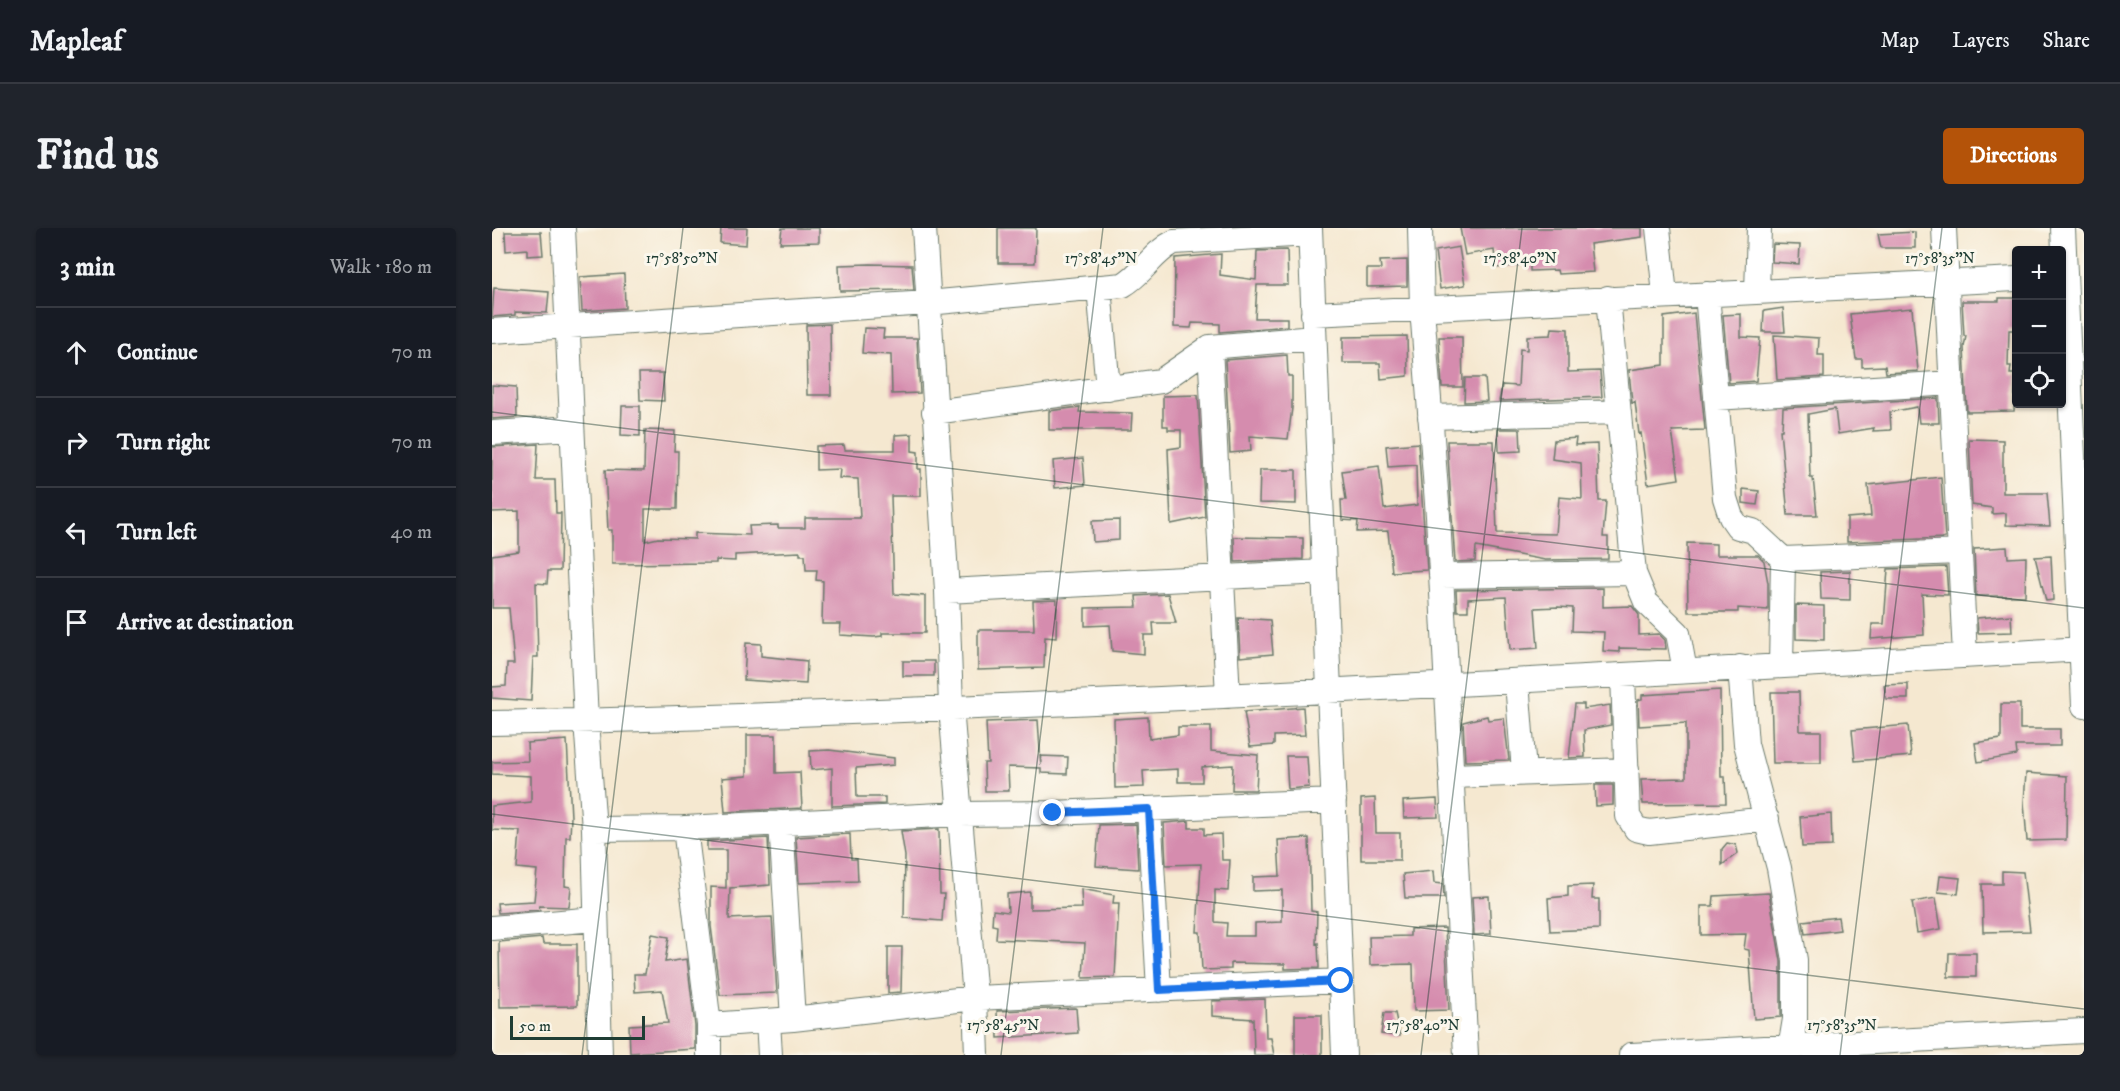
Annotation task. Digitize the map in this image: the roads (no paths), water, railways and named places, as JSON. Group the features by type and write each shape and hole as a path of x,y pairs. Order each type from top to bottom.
{"street":[{"path":"563,228 586,721 594,829 600,1055"},
{"path":"924,228 947,591 951,707 975,998 977,1055"},
{"path":"1420,228 1422,308 1441,576 1466,1055"},
{"path":"1658,228 1665,295"},
{"path":"1756,292 1759,228"},
{"path":"1944,228 1965,656"},
{"path":"2063,228 2070,276 2084,706"},
{"path":"492,331 928,303 1123,285 1136,278 1165,246 1174,242 1310,231 1344,1055"},
{"path":"1313,314 2012,279"},
{"path":"1100,287 1108,389"},
{"path":"1707,294 1725,498 1731,517 1738,527 1753,531 1783,559 1959,552"},
{"path":"1608,298 1634,573 1646,602 1678,633 1685,671"},
{"path":"934,412 1161,381 1210,347 1314,338"},
{"path":"1210,347 1228,696"},
{"path":"1716,399 1952,383"},
{"path":"1430,417 1619,412"},
{"path":"492,433 572,428"},
{"path":"1781,666 1783,559"},
{"path":"947,591 1324,572"},
{"path":"1441,576 1634,573"},
{"path":"492,723 1329,692 2083,649"},
{"path":"1740,667 1746,744 1779,868 1796,960 1796,995 1790,1051"},
{"path":"1623,675 1628,816 1636,829 1649,832 1767,819"},
{"path":"1517,682 1524,772"},
{"path":"1451,776 1627,770"},
{"path":"594,829 685,828 960,814 1334,801"},
{"path":"1149,809 1159,990"},
{"path":"781,823 793,1019"},
{"path":"685,828 709,1025 709,1055"},
{"path":"492,928 595,918"},
{"path":"709,1025 793,1019 975,998 1341,981"},
{"path":"768,1021 770,1055"},
{"path":"1631,1055 1978,1046 2084,1031"}]}
